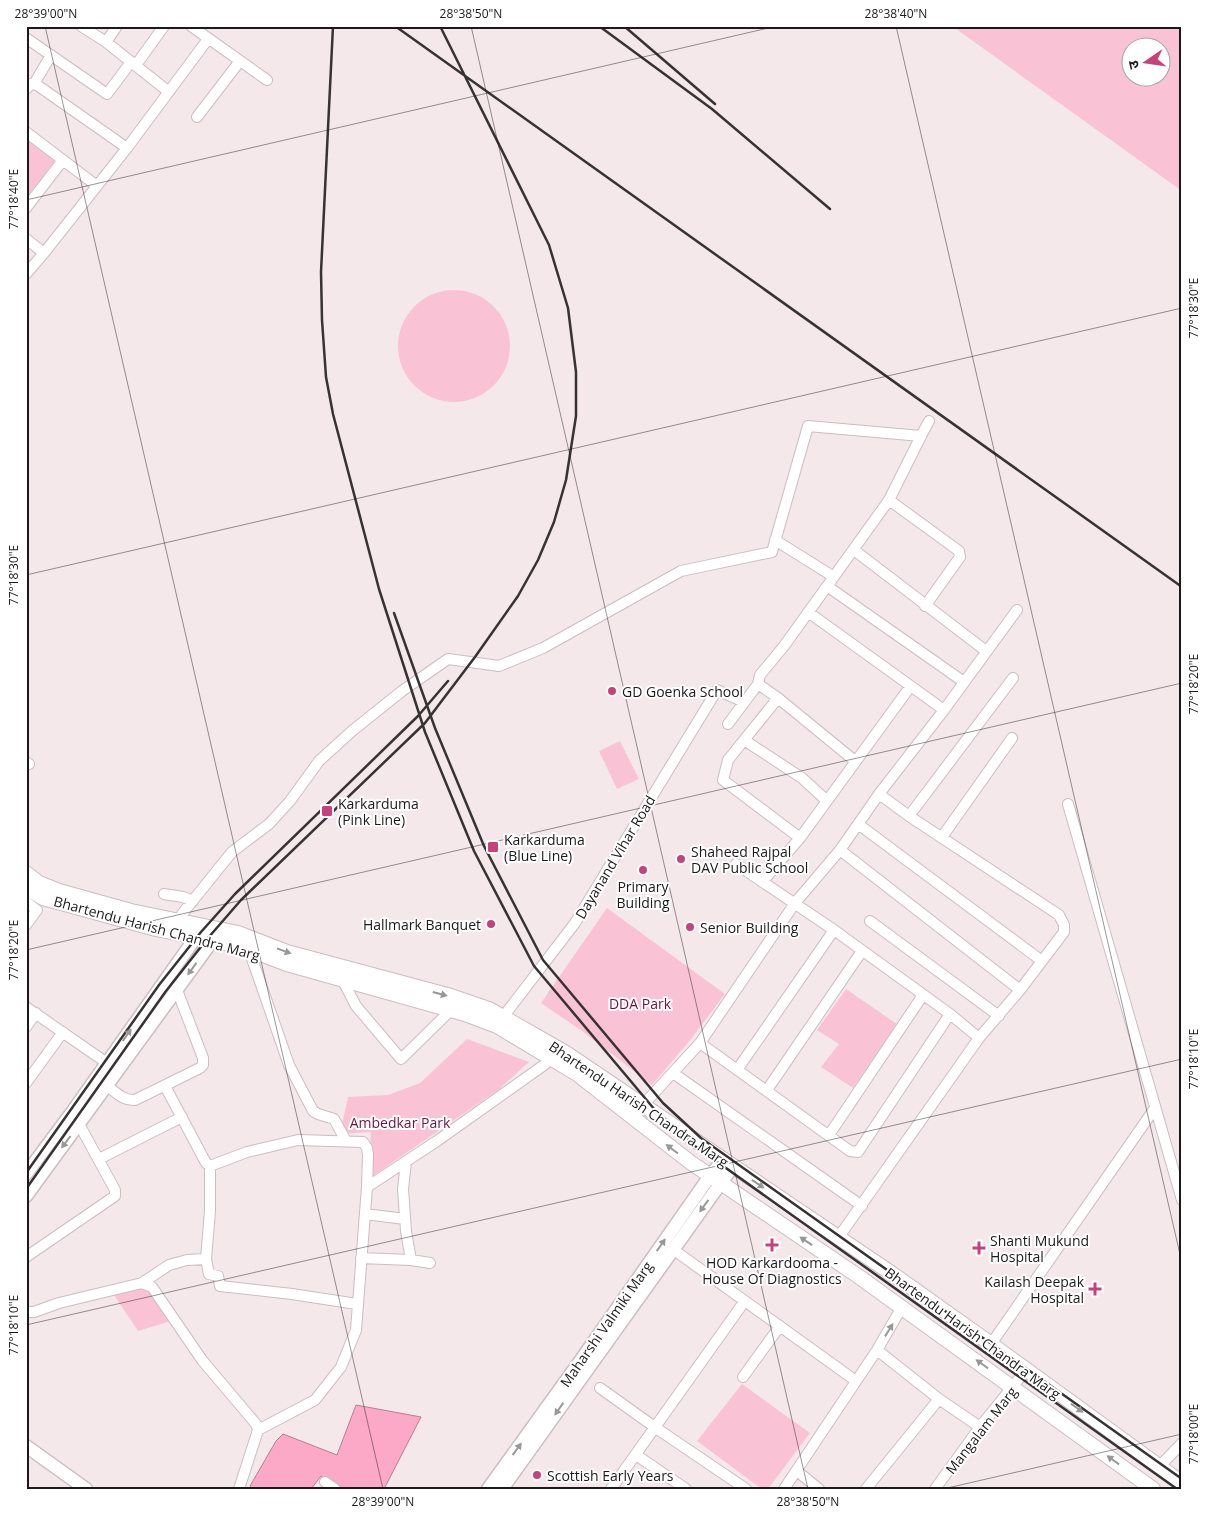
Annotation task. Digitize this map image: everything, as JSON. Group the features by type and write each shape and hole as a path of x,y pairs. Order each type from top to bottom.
{"main road":[{"name":"Bhartendu Harish Chandra Marg","path":"26,874 39,883 59,891 131,911 176,927"},
{"name":"Bhartendu Harish Chandra Marg","path":"26,888 44,898 217,935 249,950 287,964 451,1010 500,1021 566,1053 991,1344 1181,1482"},
{"name":"Bhartendu Harish Chandra Marg","path":"217,935 238,933 287,952 451,996 489,1009 500,1021 552,1060 577,1074 715,1180 902,1307 1152,1489"}],"street":[{"path":"81,26 106,42 169,92"},
{"path":"106,42 117,26"},
{"path":"26,38 106,94 134,64 164,26"},
{"path":"191,26 267,80"},
{"path":"26,274 127,148 208,39"},
{"path":"51,55 30,87 127,148"},
{"path":"197,117 240,61"},
{"path":"26,132 97,186"},
{"path":"26,208 63,160"},
{"path":"26,239 44,253"},
{"path":"728,724 758,684 760,675 828,586 889,500 930,421"},
{"path":"176,927 193,901 232,852 269,824 285,807 319,761 352,731 402,691 448,659 499,666 543,648 681,571 772,552 808,426 921,436"},
{"path":"889,500 958,549 960,554 960,557 925,606"},
{"path":"775,540 834,577"},
{"path":"854,550 986,651"},
{"path":"828,586 964,682"},
{"path":"634,1119 643,1105 700,1043 795,903 840,850 879,794 944,710 1017,610"},
{"path":"808,612 944,710"},
{"path":"909,816 1013,678"},
{"path":"758,684 778,698 855,762"},
{"path":"762,882 800,838 910,687"},
{"name":"Dayanand Vihar Road","path":"500,1021 574,923 717,690 744,702"},
{"path":"778,698 728,760 723,780 800,838"},
{"path":"942,836 1012,738"},
{"path":"744,740 802,778 827,801"},
{"path":"838,1238 979,1038 1020,990 1064,932 1064,925 1059,915 909,816 879,794"},
{"path":"1068,804 1181,1195"},
{"path":"858,824 1042,961"},
{"path":"840,850 1020,990"},
{"path":"736,864 834,930 950,1014 979,1038"},
{"path":"164,894 183,897 193,901"},
{"path":"26,902 37,910 26,925"},
{"path":"870,921 999,1016"},
{"path":"737,1070 834,930"},
{"path":"26,1174 200,932"},
{"path":"26,1196 217,935"},
{"path":"249,950 295,1078 314,1111 334,1119 346,1141"},
{"path":"767,1090 862,951"},
{"path":"342,979 356,1006 401,1059 451,1010"},
{"path":"107,1086 129,1101 135,1100 200,1068 203,1061 176,990"},
{"path":"829,1135 923,995"},
{"path":"26,1007 107,1063"},
{"path":"26,1027 36,1013"},
{"path":"700,1043 850,1151 858,1152 950,1014"},
{"path":"26,1083 63,1032"},
{"path":"367,1187 552,1060"},
{"path":"673,1073 862,1206"},
{"path":"165,1086 206,1163 210,1166 210,1211 206,1259 209,1274 218,1276 220,1286 357,1304"},
{"path":"991,1344 1155,1108"},
{"path":"99,1159 182,1117"},
{"path":"26,1257 114,1199 115,1190 79,1124"},
{"path":"210,1166 247,1152 298,1140 363,1142 367,1148 367,1187 356,1330 341,1367 316,1400 258,1430"},
{"path":"406,1162 403,1189 411,1260"},
{"name":"Maharshi Valmiki Marg","path":"488,1489 581,1360 728,1163"},
{"name":"Maharshi Valmiki Marg","path":"502,1489 674,1250 715,1180"},
{"path":"365,1214 405,1219"},
{"path":"674,1250 856,1381"},
{"path":"361,1258 411,1260 430,1263"},
{"path":"26,1312 34,1312 59,1303 142,1282 169,1265 188,1260 206,1259"},
{"path":"142,1282 155,1291 202,1360 253,1418 258,1430 239,1489"},
{"path":"612,1489 744,1302"},
{"path":"784,1489 877,1350 902,1307"},
{"path":"743,1378 780,1326"},
{"path":"877,1350 939,1399 980,1427"},
{"name":"Mangalam Marg","path":"936,1489 980,1427 1014,1388 1026,1370"},
{"path":"600,1388 746,1489"},
{"path":"866,1489 939,1399"},
{"path":"1159,1467 1182,1443"},
{"path":"26,1446 86,1489"},
{"path":"636,1455 686,1489"},
{"path":"796,1471 819,1489"},
{"path":"325,1482 335,1489"}],"green space":[{"path":"952,26 1176,26 1182,31 1182,191"},
{"path":"26,135 57,158 26,198"},
{"path":"454,290 475,294 494,306 506,325 510,346 506,367 494,386 475,398 454,402 433,398 414,386 402,367 398,346 402,325 414,306 433,294"},
{"path":"620,741 639,779 617,789 599,751"},
{"name":"DDA Park","path":"607,908 725,994 691,1039 652,1085 582,1031 541,1003"},
{"path":"846,989 897,1024 853,1088 821,1067 839,1044 817,1030"},
{"name":"Ambedkar Park","path":"467,1039 529,1062 498,1090 371,1177 368,1175 371,1132 340,1134 348,1097 388,1095 420,1083"},
{"path":"152,1283 174,1320 138,1331 114,1295"},
{"path":"742,1384 810,1433 768,1489 762,1489 697,1441"}],"shaded area":[{"path":"356,1405 421,1417 384,1489 340,1489 321,1476 311,1489 253,1489 250,1486 276,1441 283,1434 337,1455"}],"railway":[{"path":"333,26 321,272 326,377 333,414 379,589 425,732 474,851 534,966 655,1110 695,1146 1177,1489"},
{"path":"395,26 1182,587"},
{"path":"26,1189 166,991 208,938 241,900 425,723 518,596 538,560 554,522 566,480 576,416 576,372 568,308 549,245 440,26"},
{"path":"599,26 712,109 830,209"},
{"path":"624,26 715,104"},
{"path":"394,613 435,728 484,846 543,960 663,1103 701,1138 1182,1479"},
{"path":"26,1173 159,985 201,932 235,894 418,716 448,681"}],"place":[{"name":"GD Goenka School","path":"612,691"},
{"name":"Karkarduma (Pink Line)","path":"327,811"},
{"name":"Karkarduma (Blue Line)","path":"493,847"},
{"name":"Shaheed Rajpal DAV Public School","path":"681,859"},
{"name":"Primary Building","path":"643,870"},
{"name":"Hallmark Banquet","path":"491,924"},
{"name":"Senior Building","path":"690,927"},
{"name":"HOD Karkardooma - House Of Diagnostics","path":"772,1245"},
{"name":"Shanti Mukund Hospital","path":"979,1248"},
{"name":"Kailash Deepak Hospital","path":"1095,1289"},
{"name":"Scottish Early Years","path":"537,1475"}]}
